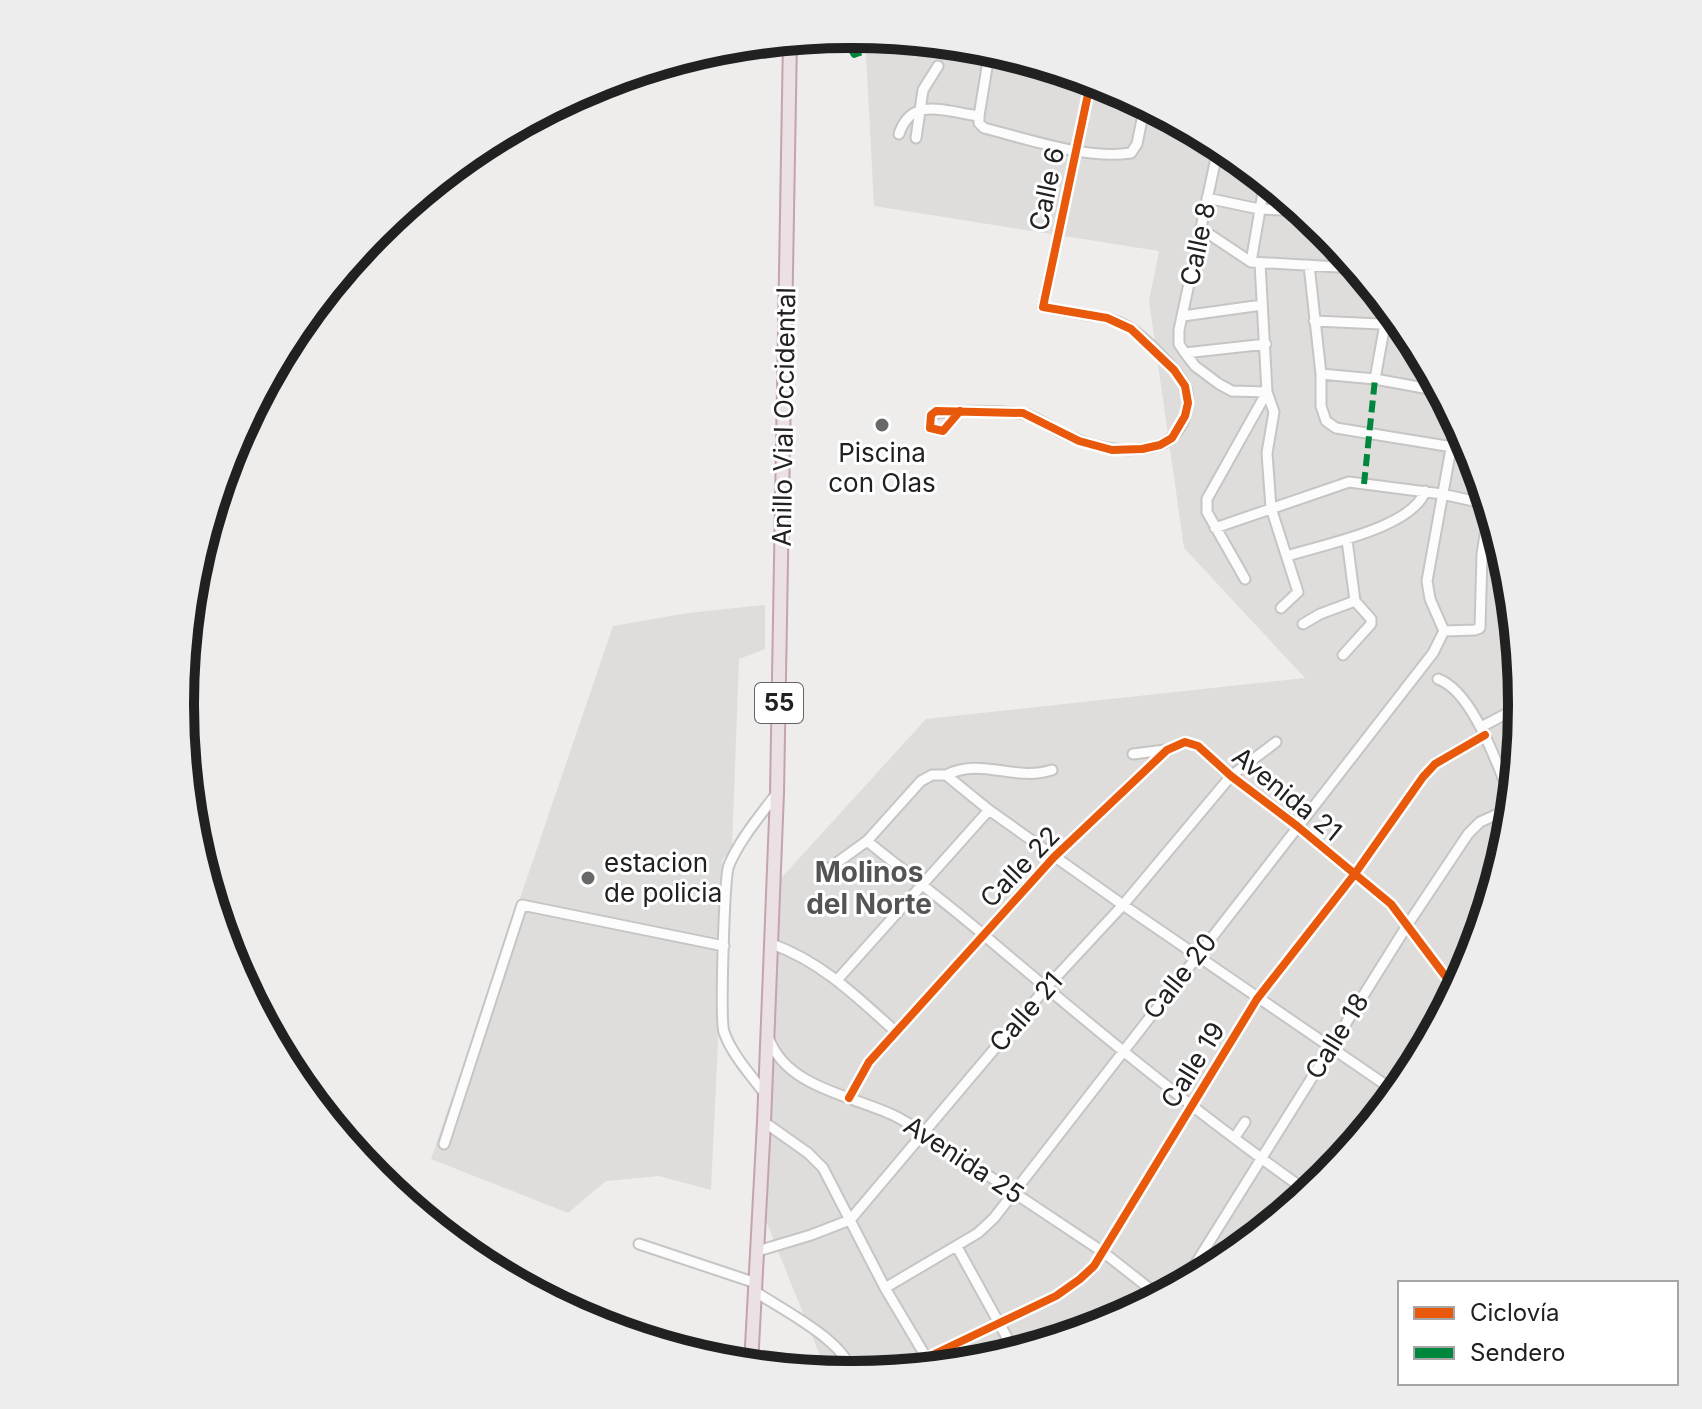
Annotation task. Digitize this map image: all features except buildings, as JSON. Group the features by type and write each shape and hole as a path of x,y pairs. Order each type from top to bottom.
{"highway":[{"name":"Anillo Vial Occidental","path":"752,1353 777,793 790,51"}],"street":[{"path":"988,63 979,116 979,123 984,128 1076,150 1117,155 1131,153 1137,144 1143,117"},
{"path":"916,138 923,90 938,66"},
{"name":"Calle 6","path":"960,411 1023,413 1079,441 1112,450 1160,445 1172,438 1185,416 1188,403 1185,386 1174,370 1131,329 1098,317 1043,307 1088,93"},
{"path":"899,134 909,113 921,108 979,116"},
{"name":"Calle 8","path":"1182,348 1183,316 1216,159"},
{"path":"1262,193 1255,263 1266,344 1267,392 1274,412 1267,453 1271,508 1298,592 1281,608"},
{"path":"1207,198 1259,209 1283,210"},
{"path":"1200,228 1255,263 1340,267"},
{"path":"1309,265 1321,374 1321,406 1326,421 1336,428 1455,448"},
{"path":"1183,316 1262,305"},
{"path":"1314,321 1385,324 1375,379"},
{"path":"1182,348 1266,344"},
{"path":"1182,348 1195,366 1232,391 1267,392"},
{"path":"1321,374 1375,379 1427,389"},
{"path":"1245,579 1207,512 1207,499 1267,392"},
{"path":"1453,442 1427,581 1430,599 1444,631 1480,628 1485,533"},
{"path":"1215,528 1349,482 1425,491 1476,503"},
{"path":"1287,556 1373,531 1418,506 1425,491"},
{"path":"1343,655 1371,624 1371,619 1355,601 1347,540"},
{"path":"1303,624 1355,601"},
{"name":"Calle 20","path":"885,1288 978,1233 1433,653 1444,631"},
{"path":"1438,679 1454,687 1483,731 1503,779"},
{"path":"1483,731 1507,715"},
{"name":"Calle 19","path":"944,1354 998,1323 1056,1296 1080,1279 1103,1252 1257,999 1354,875 1423,777 1435,764 1483,731"},
{"name":"Avenida 21","path":"1185,742 1198,746 1391,904 1448,979"},
{"name":"Calle 22","path":"849,1098 869,1062 1054,857 1167,750 1185,742"},
{"name":"Calle 21","path":"758,1251 850,1220 1045,989 1123,905 1231,776 1276,742"},
{"path":"1133,754 1167,750"},
{"path":"831,867 867,841 921,781 932,775 980,767 1029,776 1052,770"},
{"path":"946,775 1054,857 1386,1084"},
{"path":"765,1094 738,1058 723,1030 724,946 728,868 754,823 777,793"},
{"path":"838,979 989,810"},
{"name":"Calle 18","path":"1196,1262 1408,924 1473,827 1498,814"},
{"path":"867,841 983,934 1045,989 1298,1185"},
{"path":"444,1144 522,905 724,946"},
{"path":"772,944 838,979 896,1032"},
{"name":"Avenida 25","path":"768,1036 774,1053 817,1086 895,1116 923,1132 1103,1252 1149,1289"},
{"path":"764,1122 808,1153 823,1168 885,1288 926,1356"},
{"path":"1235,1137 1245,1122"},
{"path":"639,1244 756,1287 836,1347 849,1361"},
{"path":"957,1247 1009,1342"}],"shaded area":[{"path":"866,48 894,49 979,61 1062,83 1102,98 1179,136 1251,184 1315,240 1345,272 1397,340 1440,414 1473,493 1495,576 1502,619 1508,704 1502,790 1495,833 1473,916 1458,956 1420,1033 1397,1069 1345,1137 1315,1169 1251,1225 1216,1250 1179,1273 1102,1311 1021,1339 979,1348 894,1360 822,1360 760,1206 773,887 926,719 1305,678 1184,548 1149,301 1159,251 874,206"},
{"path":"765,605 765,649 739,659 732,848 722,860 720,1000 711,1190 659,1176 606,1181 568,1213 431,1159 613,626 688,613"}],"marked path":[{"path":"850,48 854,55 872,48"},
{"path":"1364,484 1375,379"}],"cycle path":[{"path":"960,412 1023,413 1079,441 1112,450 1160,445 1172,438 1185,416 1188,403 1185,386 1174,370 1131,329 1107,318 1043,307 1088,93"},
{"path":"936,411 960,412 943,431 930,428 931,415 936,411"},
{"path":"931,1356 1056,1296 1094,1266 1257,999 1354,875 1423,777 1435,764 1485,735"},
{"path":"849,1098 869,1062 1054,857 1167,750 1185,742 1198,746 1391,904 1447,979"}],"place":[{"name":"Piscina con Olas","path":"882,425"},
{"name":"estacion de policia","path":"588,878"}],"district":[{"name":"Molinos del Norte","path":"869,888"}]}
